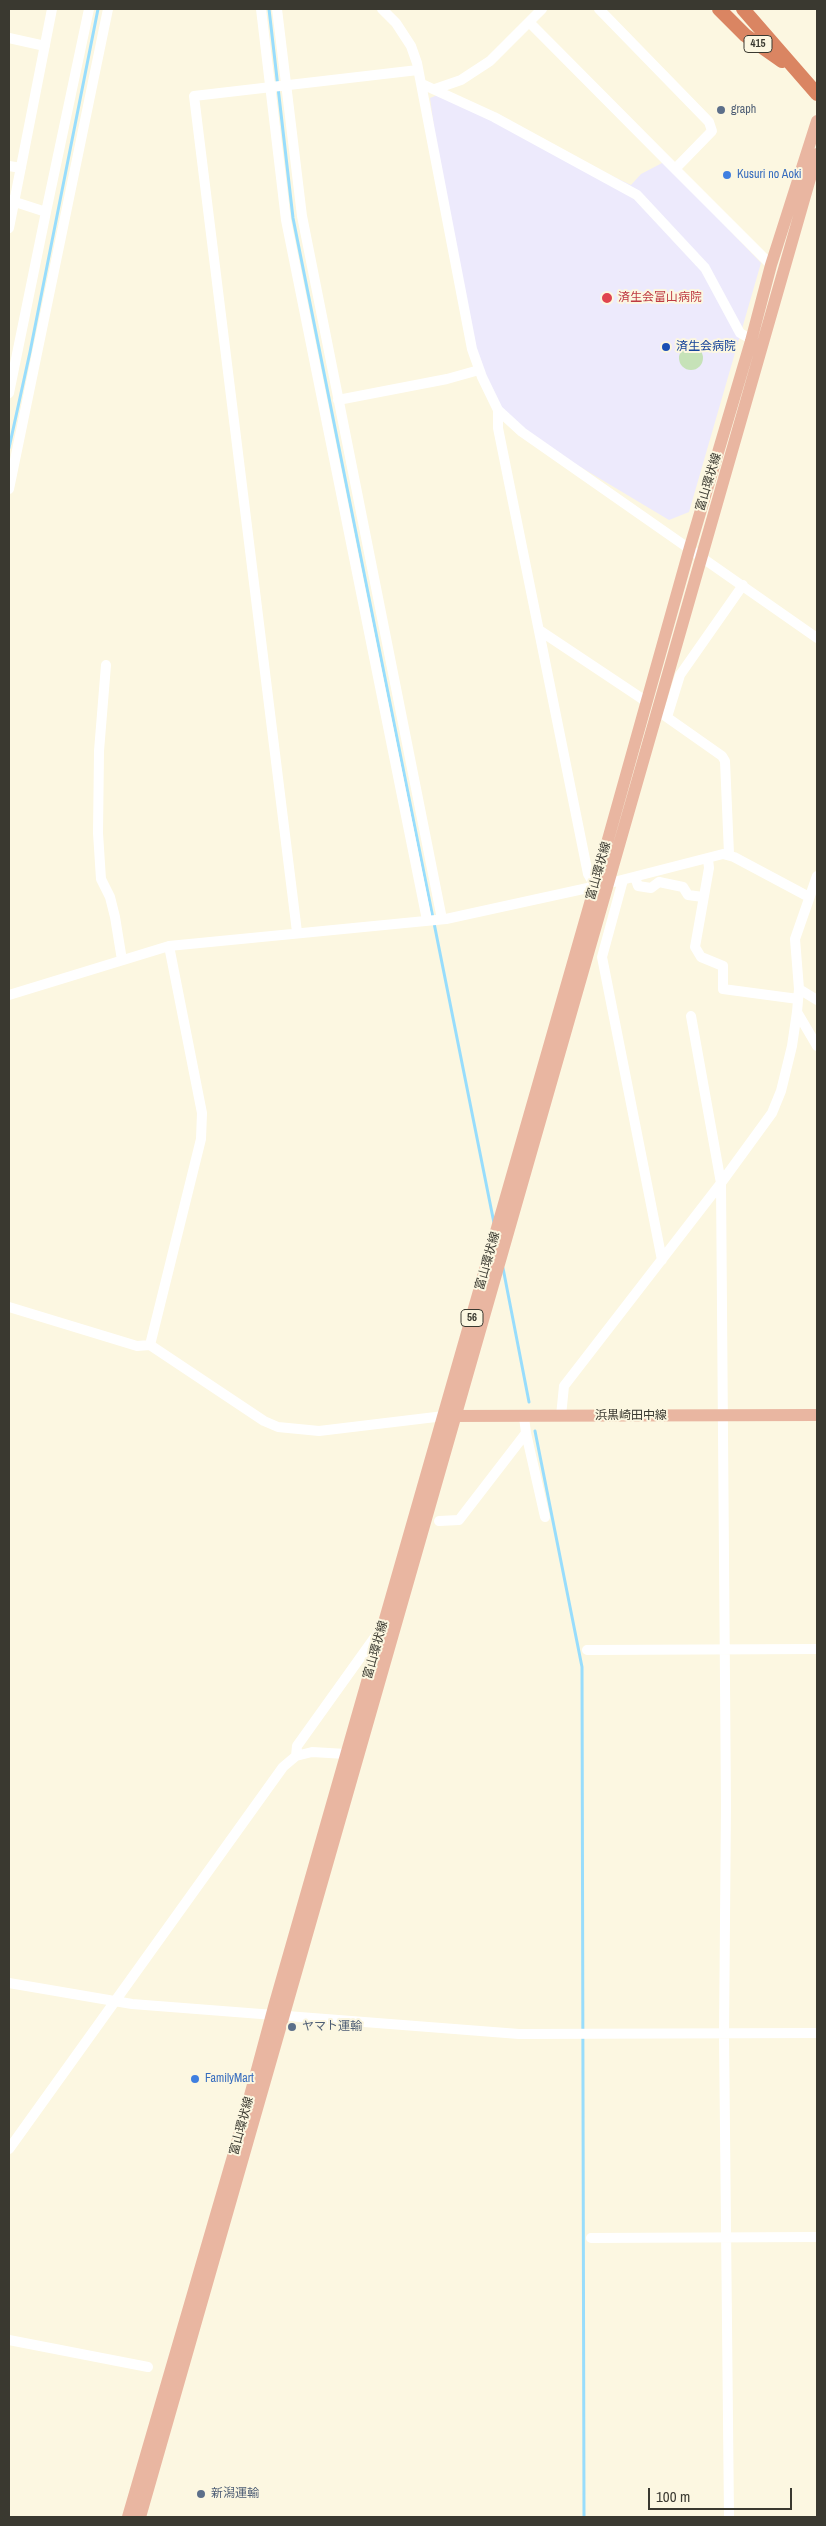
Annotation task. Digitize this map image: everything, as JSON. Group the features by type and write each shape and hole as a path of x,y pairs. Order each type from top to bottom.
{"highway":[{"name":"415","path":"719,9 744,35 801,75"},
{"name":"415","path":"742,9 817,94"}],"main road":[{"name":"富山環状線","path":"601,885 663,714 756,342 771,265 817,120"},
{"name":"富山環状線","path":"128,2517 239,2138 277,2016 601,885 646,702 690,547 817,154"},
{"name":"浜黒崎田中線","path":"449,1416 817,1415"},
{"name":"富山環状線","path":"140,2517 253,2130 277,2016 346,1754 383,1625 449,1416"}],"street":[{"path":"9,228 11,201 21,168 52,9"},
{"path":"9,393 89,9"},
{"path":"9,489 108,9"},
{"path":"261,9 286,220 427,920"},
{"path":"277,9 302,216 442,919"},
{"path":"382,9 396,23 411,46 418,70 472,349 479,370 498,410 522,432 690,547 817,638"},
{"path":"434,89 461,80 490,61 542,9"},
{"path":"599,9 709,122 712,132 675,169"},
{"path":"529,22 771,265"},
{"path":"9,38 45,46"},
{"path":"297,932 194,96 418,70"},
{"path":"422,84 494,117 638,195 705,268 740,333 756,342"},
{"path":"9,166 21,168"},
{"path":"11,201 46,212"},
{"path":"338,400 447,379 479,370"},
{"path":"498,410 498,428 588,874 601,885"},
{"path":"354,557 370,554"},
{"path":"729,854 725,761 722,756 663,714 680,675 743,585"},
{"path":"539,630 646,702"},
{"path":"106,664 99,751 98,833 101,880 110,897 122,960"},
{"path":"9,995 169,946 442,919 601,885 729,854 809,897"},
{"path":"708,859 709,868 695,947 701,957 723,966 723,989 798,994 817,1000"},
{"path":"561,1416 564,1386 762,1130 782,1091 797,1012 795,939 817,876"},
{"path":"635,877 638,886 651,888 659,882 684,887 688,895 703,897"},
{"path":"623,880 602,957 662,1260"},
{"path":"150,1345 201,1139 202,1122 202,1113 169,946"},
{"path":"797,1012 817,1046"},
{"path":"691,1016 721,1183 726,1806 724,2034 729,2517"},
{"path":"9,1306 137,1346 150,1345 264,1421 278,1427 319,1431 449,1416"},
{"path":"524,1417 545,1517"},
{"path":"439,1521 458,1520 526,1433"},
{"path":"296,1756 297,1746 383,1625"},
{"path":"587,1650 724,1651 817,1649"},
{"path":"9,2150 283,1767 296,1756 312,1752 346,1754"},
{"path":"9,1983 114,2002 519,2034 817,2033"},
{"path":"591,2238 817,2237"},
{"path":"9,2340 148,2367"}],"shaded area":[{"name":"済生会富山病院","path":"440,94 631,185 641,174 664,162 761,263 689,512 669,520 522,432 498,410 482,377 444,200 430,98"}],"green space":[{"path":"691,346 700,349 703,358 700,367 691,370 682,367 679,358 682,349"}],"waterway":[{"path":"9,448 30,352 98,9"},
{"path":"269,9 293,218 494,1223"},
{"path":"503,1268 529,1402"},
{"path":"535,1431 582,1667 584,2517"}],"place":[{"name":"graph","path":"721,110"},
{"name":"Kusuri no Aoki","path":"727,175"},
{"name":"済生会富山病院","path":"607,298"},
{"name":"済生会病院","path":"666,347"},
{"name":"ヤマト運輸","path":"292,2027"},
{"name":"FamilyMart","path":"195,2079"},
{"name":"新潟運輸","path":"201,2494"}]}
